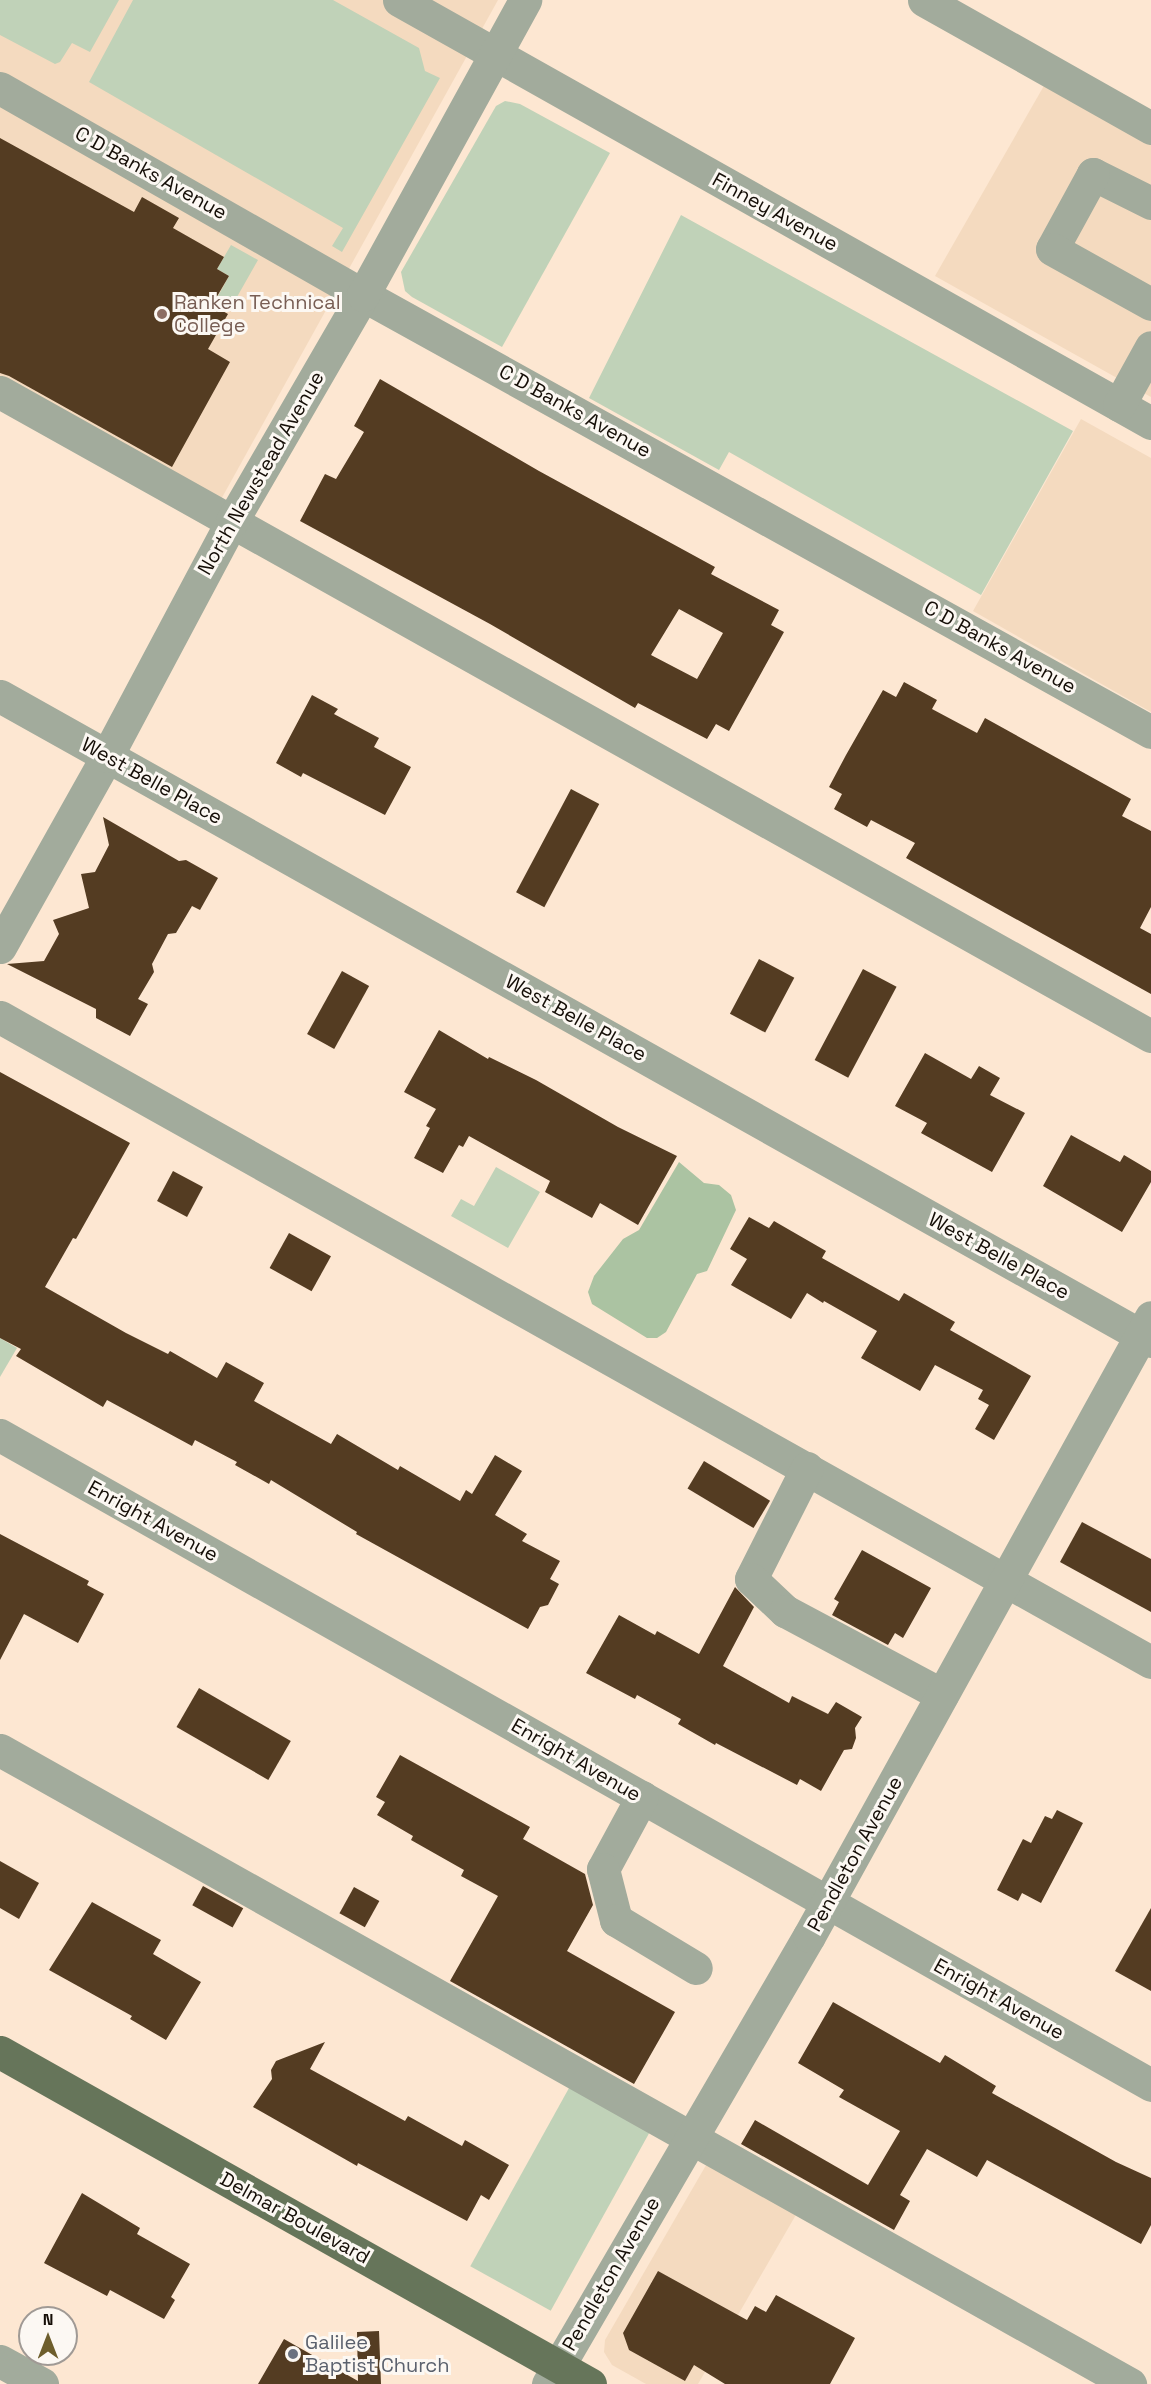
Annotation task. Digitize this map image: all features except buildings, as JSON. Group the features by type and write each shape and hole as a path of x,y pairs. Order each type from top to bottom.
{"main road":[{"name":"Delmar Boulevard","path":"0,2052 553,2375 590,2384"}],"street":[{"name":"Finney Avenue","path":"399,0 1151,423"},
{"name":"North Newstead Avenue","path":"0,947 107,756 232,521 363,295 525,0"},
{"path":"924,0 1151,128"},
{"name":"C D Banks Avenue","path":"0,88 363,295 1151,732"},
{"path":"1151,203 1093,174 1052,249 1151,304"},
{"path":"1119,405 1151,347"},
{"path":"0,392 1151,1036"},
{"name":"West Belle Place","path":"0,696 1148,1331"},
{"path":"0,1017 1151,1662"},
{"name":"Pendleton Avenue","path":"553,2375 828,1903 1006,1580 1148,1331"},
{"name":"Enright Avenue","path":"0,1435 1151,2085"},
{"path":"807,1468 751,1579 785,1611 942,1695"},
{"path":"0,1750 691,2135 1130,2384"},
{"path":"642,1797 603,1869 616,1920 696,1968"},
{"path":"0,2361 42,2384"}],"shaded area":[{"name":"Ranken Technical College","path":"0,0 498,0 219,503 0,381"},
{"path":"1045,84 1151,142 1151,397 935,276"},
{"path":"1081,419 1151,458 1151,712 973,611"},
{"path":"720,2141 808,2194 698,2384 646,2384 612,2365 604,2352 605,2340"}],"green space":[{"path":"0,0 119,0 90,52 72,43 60,62 55,64 0,35"},
{"path":"133,0 333,0 419,48 425,71 440,78 342,252 332,246 343,228 89,82"},
{"path":"505,101 520,104 610,153 502,347 412,297 405,291 401,272 496,106"},
{"path":"681,215 1073,431 981,595 729,452 719,470 589,398"},
{"path":"231,245 258,260 233,304 218,296 229,276 217,269"},
{"path":"679,1162 704,1183 719,1185 731,1195 736,1210 707,1271 697,1274 666,1332 657,1338 647,1338 592,1304 588,1292 594,1276 623,1239 639,1230"},
{"path":"496,1167 540,1192 508,1248 451,1216 461,1199 474,1206"},
{"path":"0,1338 17,1348 0,1377"},
{"path":"574,2079 654,2124 551,2311 470,2266"}],"place":[{"name":"Ranken Technical College","path":"162,314"},
{"name":"Galilee Baptist Church","path":"293,2354"}]}
